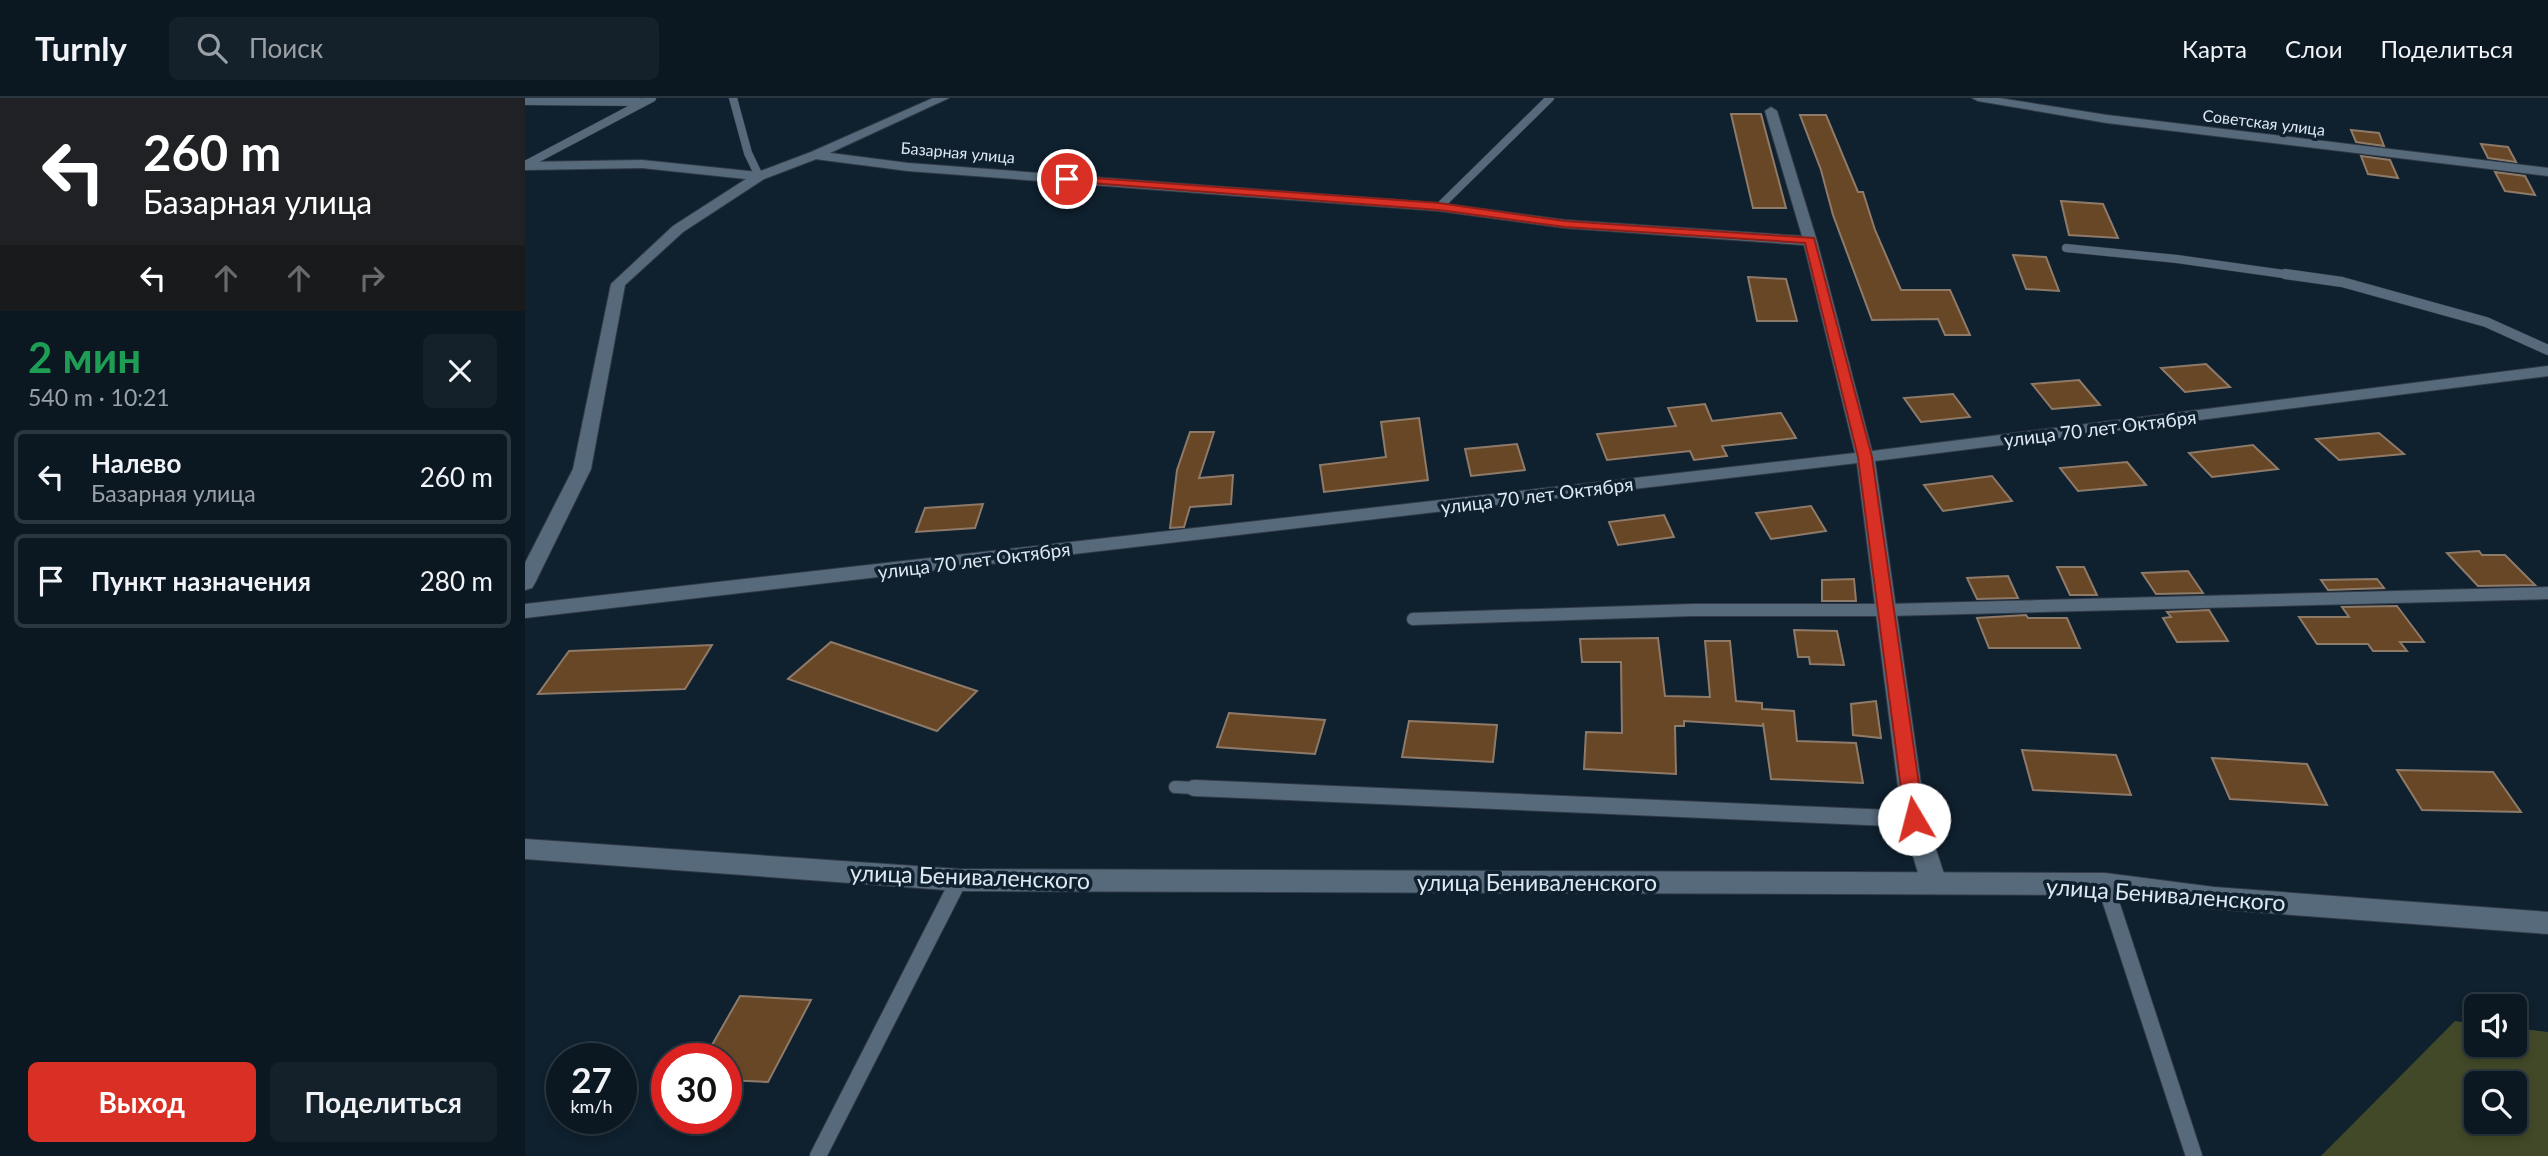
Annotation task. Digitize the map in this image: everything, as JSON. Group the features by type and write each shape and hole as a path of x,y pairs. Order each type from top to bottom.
{"street":[{"path":"525,583 582,469 618,284 678,229 759,176 815,155 943,98"},
{"name":"Советская улица","path":"1978,98 2024,102 2107,119 2548,172"},
{"path":"1771,111 1810,240 1865,457 1914,819 1934,883"},
{"name":"Базарная улица","path":"815,155 908,167 1439,206 1565,224 1810,240"},
{"path":"525,166 642,164 759,176"},
{"name":"улица 70 лет Октября","path":"525,611 1865,457 2548,371"},
{"name":"улица Бениваленского","path":"525,849 959,880 2105,884 2214,898 2548,923"}],"lane":[{"path":"525,166 652,98"},
{"path":"733,98 748,153 759,176"},
{"path":"1439,206 1551,98"},
{"path":"525,101 644,102"},
{"path":"2066,248 2177,259 2342,282 2486,323 2548,350"},
{"path":"1413,619 1692,610 1887,610 2548,593"},
{"path":"1175,787 1914,819"},
{"path":"818,1156 959,880"},
{"path":"2105,884 2194,1156"}],"green space":[{"path":"2455,1021 2464,1022 2464,1057 2527,1057 2527,1029 2548,1032 2548,1156 2321,1156"}],"building":[{"path":"1731,114 1761,114 1786,208 1753,208"},
{"path":"1800,115 1826,115 1858,192 1863,192 1875,230 1901,290 1950,290 1970,335 1945,335 1938,319 1872,320"},
{"path":"2351,130 2379,133 2384,146 2356,142"},
{"path":"2481,144 2508,147 2516,162 2488,158"},
{"path":"2361,156 2390,160 2398,178 2368,174"},
{"path":"2495,172 2525,176 2535,195 2505,191"},
{"path":"2061,201 2103,204 2118,238 2069,235"},
{"path":"2013,255 2046,257 2059,291 2026,289"},
{"path":"1748,277 1786,279 1797,321 1757,321"},
{"path":"2206,364 2230,387 2185,392 2161,368"},
{"path":"2079,380 2100,405 2052,409 2032,384"},
{"path":"1953,394 1970,417 1921,422 1904,398"},
{"path":"1705,404 1712,421 1781,413 1796,438 1722,446 1727,456 1694,460 1690,451 1607,460 1597,434 1676,426 1668,408"},
{"path":"1419,418 1428,480 1324,492 1320,465 1386,457 1381,422"},
{"path":"1190,432 1214,432 1199,478 1233,475 1231,504 1190,507 1184,527 1170,528 1177,470"},
{"path":"2379,433 2404,454 2339,460 2316,439"},
{"path":"1517,444 1525,470 1471,476 1465,449"},
{"path":"2253,445 2278,469 2212,477 2189,453"},
{"path":"2127,462 2146,485 2078,491 2060,468"},
{"path":"1992,476 2012,501 1943,511 1924,485"},
{"path":"983,504 975,528 916,532 925,508"},
{"path":"1811,506 1826,531 1771,539 1756,513"},
{"path":"1664,515 1674,537 1618,545 1609,522"},
{"path":"2479,551 2482,555 2505,555 2535,585 2478,586 2447,553"},
{"path":"2057,567 2084,567 2097,595 2070,595"},
{"path":"2188,571 2203,593 2156,594 2142,573"},
{"path":"2008,576 2018,598 1977,599 1967,578"},
{"path":"1854,579 1856,601 1822,601 1822,580"},
{"path":"2377,579 2384,588 2328,590 2321,580"},
{"path":"2397,606 2424,642 2400,642 2407,651 2373,651 2368,644 2317,644 2299,617 2349,617 2342,607"},
{"path":"2209,610 2228,641 2177,642 2163,618 2171,617 2167,612"},
{"path":"2026,615 2028,618 2067,618 2080,648 1989,648 1977,618"},
{"path":"1794,630 1837,631 1844,665 1810,664 1809,657 1798,657"},
{"path":"1658,638 1665,696 1710,697 1705,641 1730,641 1736,701 1762,703 1762,709 1794,711 1797,741 1856,743 1863,783 1771,779 1763,723 1763,726 1684,721 1684,726 1675,726 1676,774 1584,769 1586,732 1622,733 1621,662 1582,662 1580,639"},
{"path":"831,642 977,691 937,731 788,679"},
{"path":"712,645 685,689 538,694 569,651"},
{"path":"1876,701 1881,738 1853,735 1851,704"},
{"path":"1229,713 1325,720 1315,754 1217,747"},
{"path":"1409,721 1497,725 1493,762 1402,757"},
{"path":"2022,750 2116,755 2131,795 2033,790"},
{"path":"2212,758 2307,764 2327,805 2230,799"},
{"path":"2397,770 2493,772 2521,812 2422,810"},
{"path":"740,996 811,1000 768,1082 742,1081 742,1043 713,1043"}],"route":[{"path":"1067,179 1439,206 1565,224 1810,240 1865,457 1914,819"}]}
